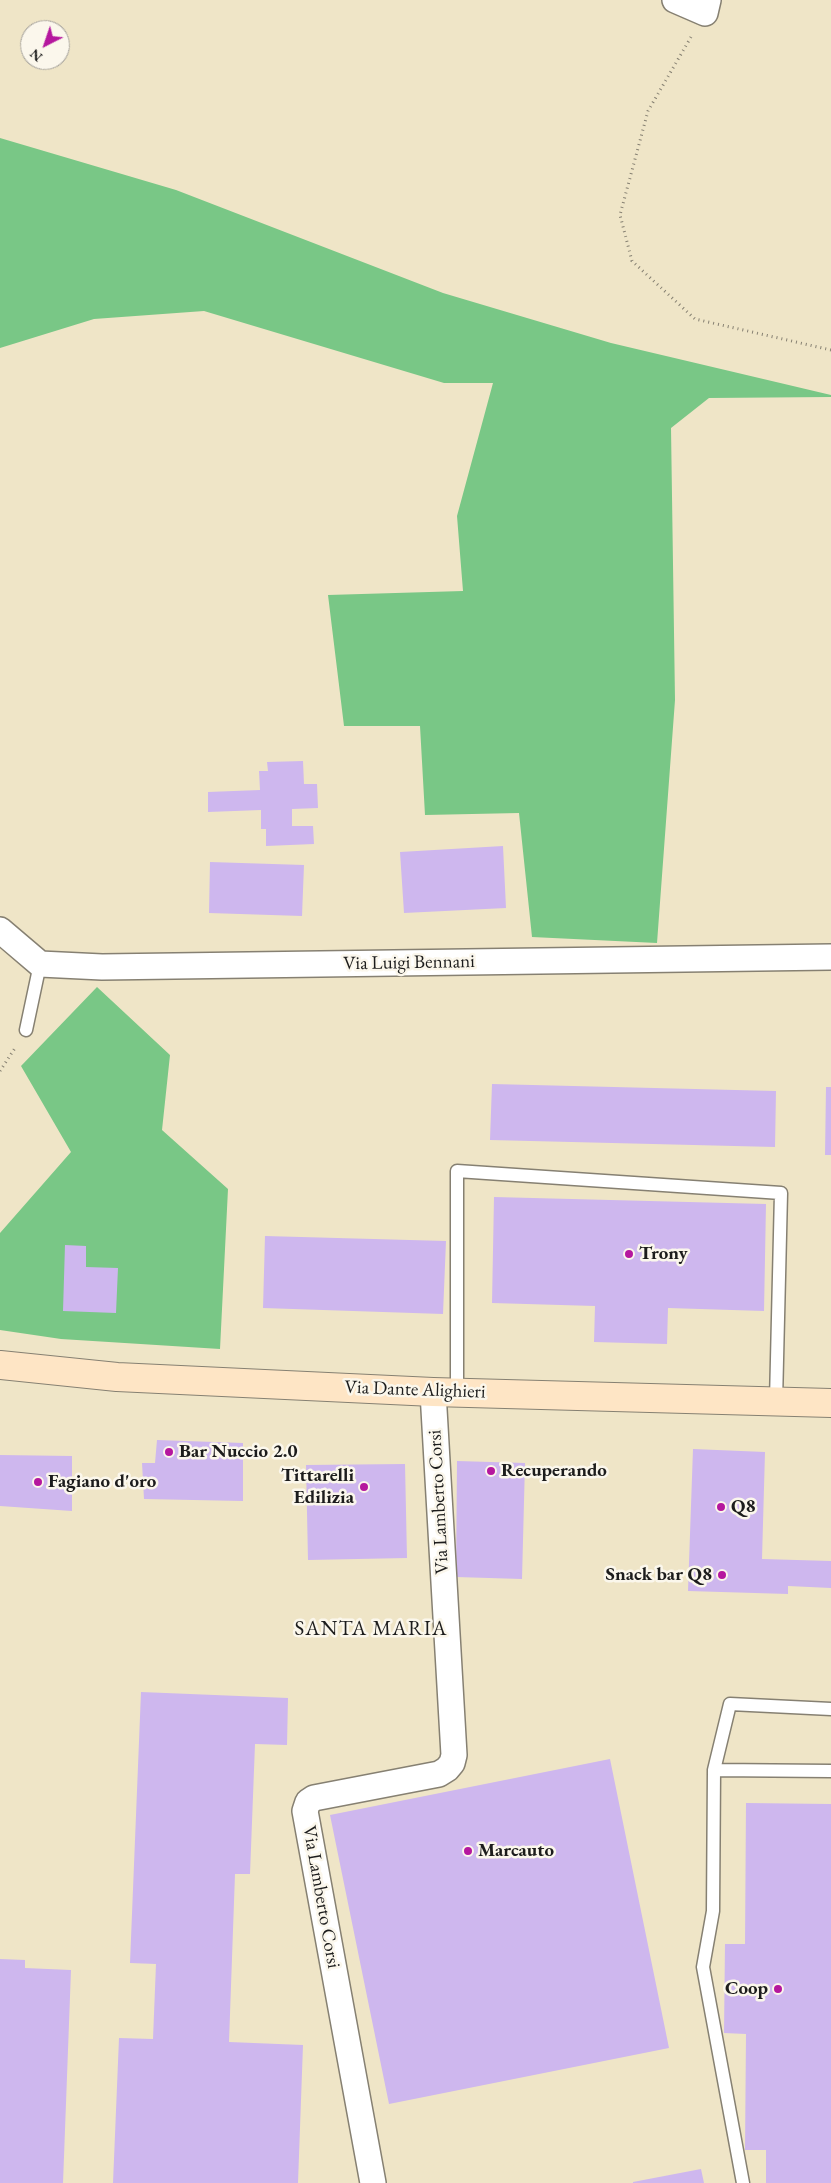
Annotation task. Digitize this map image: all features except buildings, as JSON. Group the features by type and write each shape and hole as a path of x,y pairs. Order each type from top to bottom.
{"main road":[{"name":"Via Dante Alighieri","path":"0,1365 117,1376 445,1391 831,1403"}],"street":[{"path":"675,0 706,6"},
{"path":"0,930 40,964"},
{"name":"Via Luigi Bennani","path":"40,964 102,967 831,958"},
{"name":"Via Lamberto Corsi","path":"373,2183 305,1811 308,1802 314,1798 439,1774 452,1763 454,1745 445,1391"}],"lane":[{"path":"26,1030 40,964"},
{"path":"445,1391 458,1171 781,1193 776,1401"},
{"path":"744,2183 703,1967 713,1911 714,1770 730,1704 831,1708"},
{"path":"714,1770 831,1771"}],"path":[{"path":"706,6 648,111 620,216 632,261 695,319 831,350"}],"green space":[{"path":"0,138 176,190 443,293 611,343 831,395 831,397 709,398 671,428 675,700 657,943 532,937 519,813 425,815 420,726 344,726 328,595 463,591 457,516 493,383 444,383 204,311 94,319 0,348"},
{"path":"97,987 170,1055 162,1130 228,1189 220,1349 61,1339 0,1330 0,1233 71,1152 21,1066"}],"place":[{"name":"Trony","path":"629,1254"},
{"name":"Bar Nuccio 2.0","path":"169,1452"},
{"name":"Recuperando","path":"491,1471"},
{"name":"Fagiano d'oro","path":"38,1482"},
{"name":"Tittarelli Edilizia","path":"364,1487"},
{"name":"Q8","path":"721,1507"},
{"name":"Snack bar Q8","path":"722,1575"},
{"name":"Marcauto","path":"468,1851"},
{"name":"Coop","path":"778,1989"}],"district":[{"name":"SANTA MARIA","path":"371,1629"}]}
